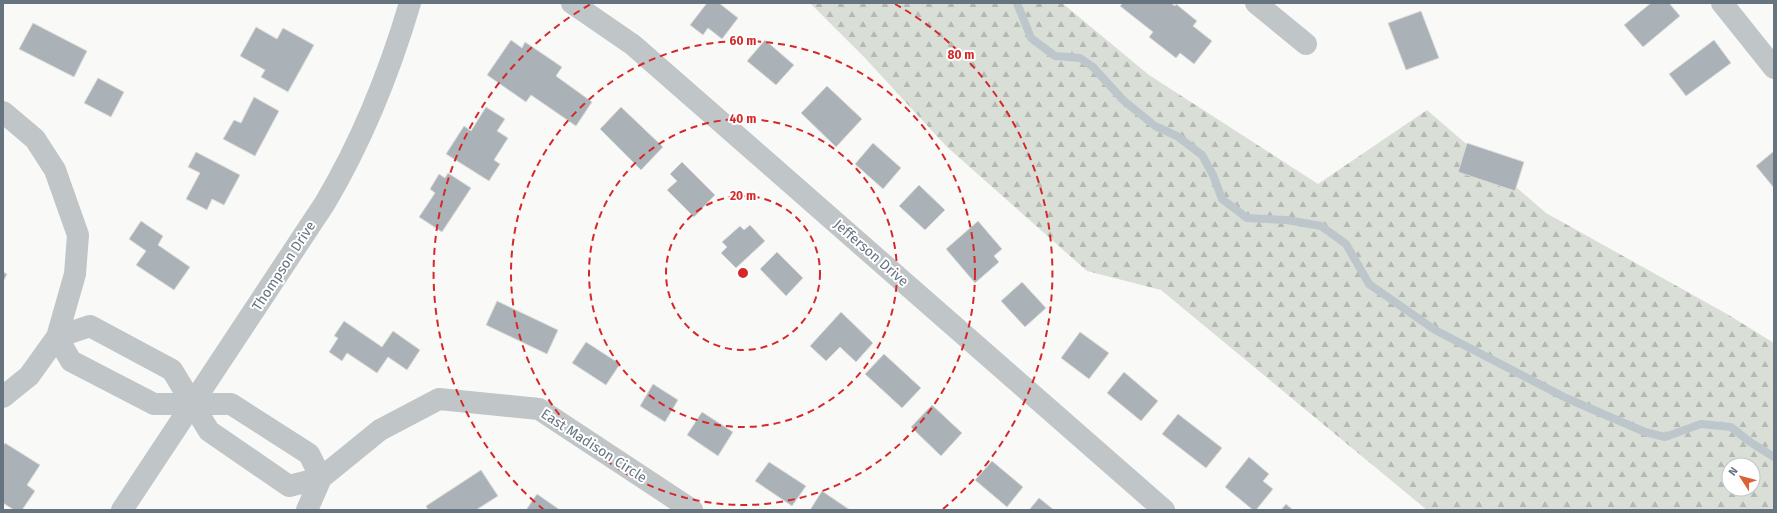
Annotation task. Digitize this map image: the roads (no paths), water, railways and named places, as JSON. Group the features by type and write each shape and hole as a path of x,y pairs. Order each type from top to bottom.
{"street":[{"name":"Thompson Drive","path":"122,510 325,203 345,170 377,101 410,3"},
{"name":"Jefferson Drive","path":"572,3 633,45 1164,510"},
{"path":"1256,3 1306,44"},
{"path":"1722,3 1774,68"},
{"path":"3,112 35,139 55,170 78,235 75,274 57,337 29,376 3,397"},
{"name":"East Madison Circle","path":"57,337 90,326 172,370 209,431 289,486 321,478 380,430 439,399 539,409 692,510"},
{"path":"57,337 71,361 154,404 232,404 309,454 321,478 307,510"}],"waterway":[{"path":"1017,3 1031,38 1055,56 1080,58 1093,67 1123,100 1155,126 1177,136 1202,155 1213,175 1222,199 1247,218 1287,220 1321,226 1346,244 1369,284 1435,330 1566,398 1645,432 1665,437 1701,424 1731,427 1750,442 1774,457"}]}
